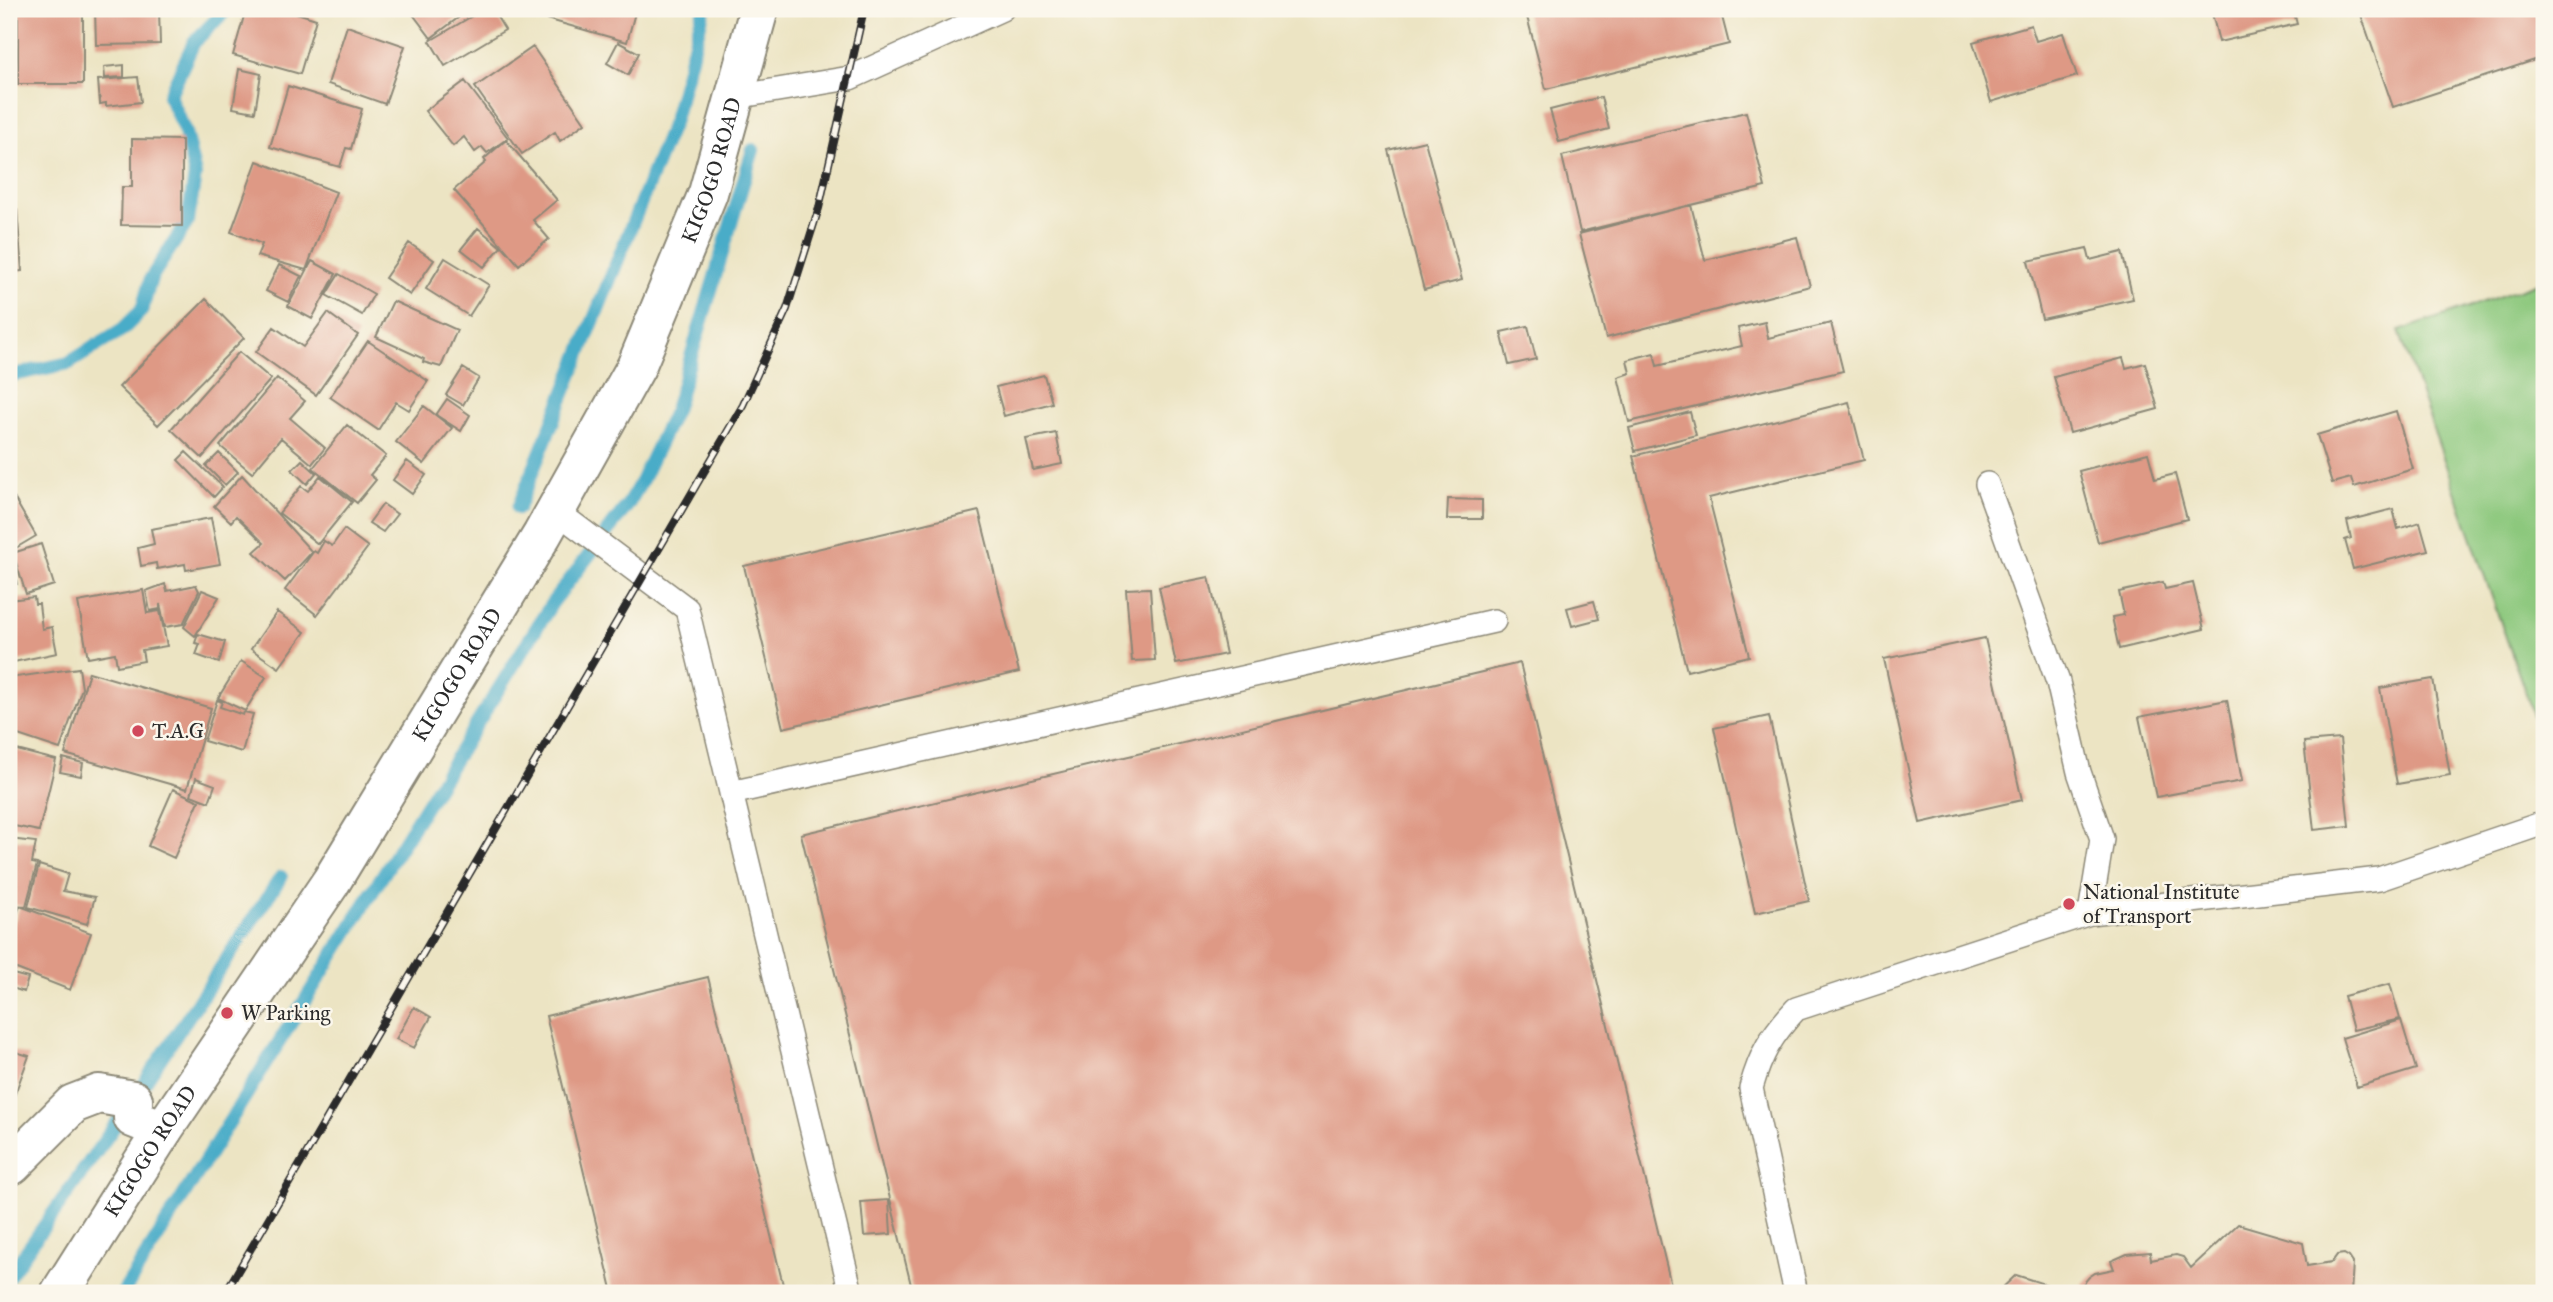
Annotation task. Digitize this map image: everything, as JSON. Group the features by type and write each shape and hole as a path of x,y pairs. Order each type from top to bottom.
{"main road":[{"name":"KIGOGO ROAD","path":"60,1293 163,1130 331,882 556,511 636,367 708,193 759,9"},
{"path":"9,1164 12,1165 74,1104 99,1094 133,1100 133,1118 163,1130"}],"lane":[{"path":"735,97 850,78 1002,9"},
{"path":"1987,484 2058,682 2079,772 2102,839 2090,913"},
{"path":"556,511 687,609 851,1293"},
{"path":"731,793 1494,621"},
{"path":"1796,1293 1751,1088 1759,1059 1774,1032 1796,1009 2090,913 2379,879 2544,823"}],"green space":[{"path":"2544,281 2544,746 2399,331"}],"building":[{"path":"18,9 83,9 83,84 18,84"},
{"path":"95,9 159,9 160,44 96,45"},
{"path":"246,9 284,9 316,19 300,74 233,55"},
{"path":"409,9 470,9 431,38"},
{"path":"484,9 492,9 505,30 445,66 430,41"},
{"path":"545,9 636,9 627,42 543,18"},
{"path":"1544,9 1720,9 1729,44 1546,89 1526,13"},
{"path":"2211,9 2293,9 2297,24 2219,42"},
{"path":"2359,9 2544,9 2544,57 2393,107"},
{"path":"2031,25 2036,41 2063,33 2077,76 1991,102 1973,42"},
{"path":"347,26 405,46 385,104 328,84"},
{"path":"9,39 18,40 15,66 9,65"},
{"path":"618,42 639,53 628,75 607,63"},
{"path":"533,47 585,123 560,141 555,132 522,154 475,87"},
{"path":"124,65 124,77 105,78 104,67"},
{"path":"239,69 261,74 255,112 233,108"},
{"path":"138,77 141,102 106,106 106,103 100,104 98,80"},
{"path":"465,81 508,138 487,153 482,147 475,152 464,137 453,146 425,111"},
{"path":"288,86 362,109 351,149 346,148 340,167 270,147"},
{"path":"1601,97 1609,129 1559,142 1550,110"},
{"path":"1746,112 1765,187 1580,232 1562,156"},
{"path":"132,139 182,140 182,226 121,225 122,187 132,187"},
{"path":"506,140 557,200 533,220 549,239 519,265 454,190"},
{"path":"1425,141 1462,280 1424,290 1388,150"},
{"path":"257,161 336,192 306,270 257,256 262,244 231,232"},
{"path":"1691,205 1705,260 1797,237 1810,286 1606,338 1579,234"},
{"path":"17,209 22,271 9,272 9,210"},
{"path":"478,228 501,247 484,267 461,249"},
{"path":"409,243 434,260 410,295 385,278"},
{"path":"2087,248 2090,260 2122,252 2133,299 2042,319 2028,261"},
{"path":"445,258 489,285 469,316 426,289"},
{"path":"312,261 336,274 312,319 288,306"},
{"path":"279,265 301,276 288,302 266,291"},
{"path":"339,274 374,294 362,315 326,295"},
{"path":"206,299 244,338 158,425 119,387"},
{"path":"393,301 457,330 441,367 423,362 424,359 376,337"},
{"path":"328,313 358,335 316,395 256,352 274,327 303,347"},
{"path":"1765,322 1768,338 1831,323 1843,371 1629,422 1618,377 1630,373 1627,360 1654,353 1657,366 1742,346 1738,328"},
{"path":"1528,326 1536,359 1509,365 1501,332"},
{"path":"368,341 428,381 409,410 396,402 378,430 330,397"},
{"path":"239,352 271,379 202,458 171,429"},
{"path":"2123,358 2126,368 2145,363 2158,409 2070,433 2054,377"},
{"path":"463,368 479,378 463,405 446,395"},
{"path":"1044,375 1052,403 1004,416 996,387"},
{"path":"277,378 305,401 290,418 325,448 312,464 281,438 252,473 220,446"},
{"path":"447,399 470,415 461,431 436,415"},
{"path":"1849,402 1864,460 1709,498 1749,656 1687,671 1633,456"},
{"path":"424,406 452,428 424,464 396,442"},
{"path":"2396,411 2413,469 2354,487 2351,478 2332,483 2317,435"},
{"path":"1690,412 1696,435 1635,451 1629,428"},
{"path":"347,425 386,456 370,475 376,480 357,503 313,468"},
{"path":"1056,433 1062,464 1033,470 1026,439"},
{"path":"186,452 223,487 214,497 178,460"},
{"path":"219,453 238,472 225,485 206,466"},
{"path":"2148,453 2155,479 2175,474 2187,519 2098,542 2079,471"},
{"path":"302,460 316,473 307,484 292,470"},
{"path":"407,461 426,475 412,494 393,480"},
{"path":"242,475 312,552 285,581 254,552 264,543 236,516 231,522 214,506"},
{"path":"320,476 352,502 318,544 279,513 301,486 308,491"},
{"path":"9,489 36,536 9,552"},
{"path":"1448,499 1482,500 1482,519 1447,519"},
{"path":"383,504 397,514 383,532 369,523"},
{"path":"2393,509 2398,529 2420,522 2428,550 2353,569 2345,540 2351,538 2347,521"},
{"path":"979,511 1019,672 783,728 744,566"},
{"path":"211,518 220,564 186,570 185,564 157,569 156,563 141,566 138,548 154,544 151,529"},
{"path":"344,529 368,547 317,615 285,590 314,551 317,553 324,541 332,546"},
{"path":"41,544 54,585 26,594 13,553"},
{"path":"12,561 17,584 9,586 9,562"},
{"path":"1209,577 1226,654 1176,664 1159,587"},
{"path":"2163,582 2165,589 2193,583 2204,629 2119,649 2112,617 2124,615 2119,592"},
{"path":"165,584 167,591 196,585 199,591 183,624 165,627 160,604 160,609 150,611 146,591"},
{"path":"1150,588 1155,660 1132,661 1126,589"},
{"path":"143,590 147,613 160,611 167,646 142,650 144,661 117,666 115,653 88,658 78,602"},
{"path":"202,590 219,597 195,636 184,627"},
{"path":"34,597 35,604 39,604 42,629 52,627 57,653 9,663 9,600"},
{"path":"1594,601 1599,619 1572,626 1567,608"},
{"path":"277,612 305,632 279,668 251,649"},
{"path":"198,634 225,642 219,663 196,655 200,644 195,643"},
{"path":"1985,638 2022,800 1920,823 1884,659"},
{"path":"241,661 266,677 245,711 218,698"},
{"path":"1520,663 1673,1293 913,1293 801,834"},
{"path":"79,668 82,688 60,749 9,732 9,678"},
{"name":"T.A.G","path":"89,672 211,708 187,789 65,754"},
{"path":"2433,679 2450,775 2397,784 2380,688"},
{"path":"217,700 222,702 220,707 243,715 244,712 253,714 242,752 204,741"},
{"path":"2227,700 2242,781 2156,797 2139,717"},
{"path":"1769,716 1809,901 1755,913 1714,728"},
{"path":"2340,739 2349,826 2314,830 2304,742"},
{"path":"9,748 56,760 39,831 9,825"},
{"path":"63,758 83,763 81,776 60,772"},
{"path":"196,778 215,785 209,802 191,795"},
{"path":"173,789 199,801 174,858 148,846"},
{"path":"9,839 36,842 32,863 37,864 26,906 13,905 10,920"},
{"path":"39,865 68,874 63,891 95,897 87,924 28,907"},
{"path":"20,906 91,933 70,990 9,966 9,935"},
{"path":"9,968 15,970 13,974 28,978 24,992 9,987"},
{"path":"708,977 785,1293 613,1293 546,1016"},
{"path":"2390,984 2400,1019 2353,1030 2344,996"},
{"path":"414,1007 431,1017 414,1048 396,1039"},
{"path":"2401,1020 2416,1069 2357,1087 2342,1038"},
{"path":"9,1050 29,1056 9,1110"},
{"path":"889,1200 891,1234 864,1236 861,1202"},
{"path":"2238,1224 2303,1243 2307,1266 2332,1262 2337,1255 2344,1254 2349,1257 2353,1263 2351,1293 2083,1293 2083,1284 2089,1277 2114,1269 2111,1261 2127,1254 2150,1252 2151,1260 2176,1255 2183,1257 2191,1268"},
{"path":"2016,1275 2072,1293 1997,1293"}],"waterway":[{"path":"9,376 69,363 123,329 142,310 151,278 188,221 195,175 185,132 169,96 194,42 227,9"},
{"path":"518,508 674,120 704,9"},
{"path":"123,1293 552,603 627,506 640,484 675,410 753,150"},
{"path":"9,1276 133,1100 281,877"}],"railway":[{"path":"225,1293 743,405 787,309 819,208 864,9"}],"place":[{"name":"T.A.G","path":"138,731"},
{"name":"National Institute of Transport","path":"2069,904"},
{"name":"W Parking","path":"227,1013"}]}
